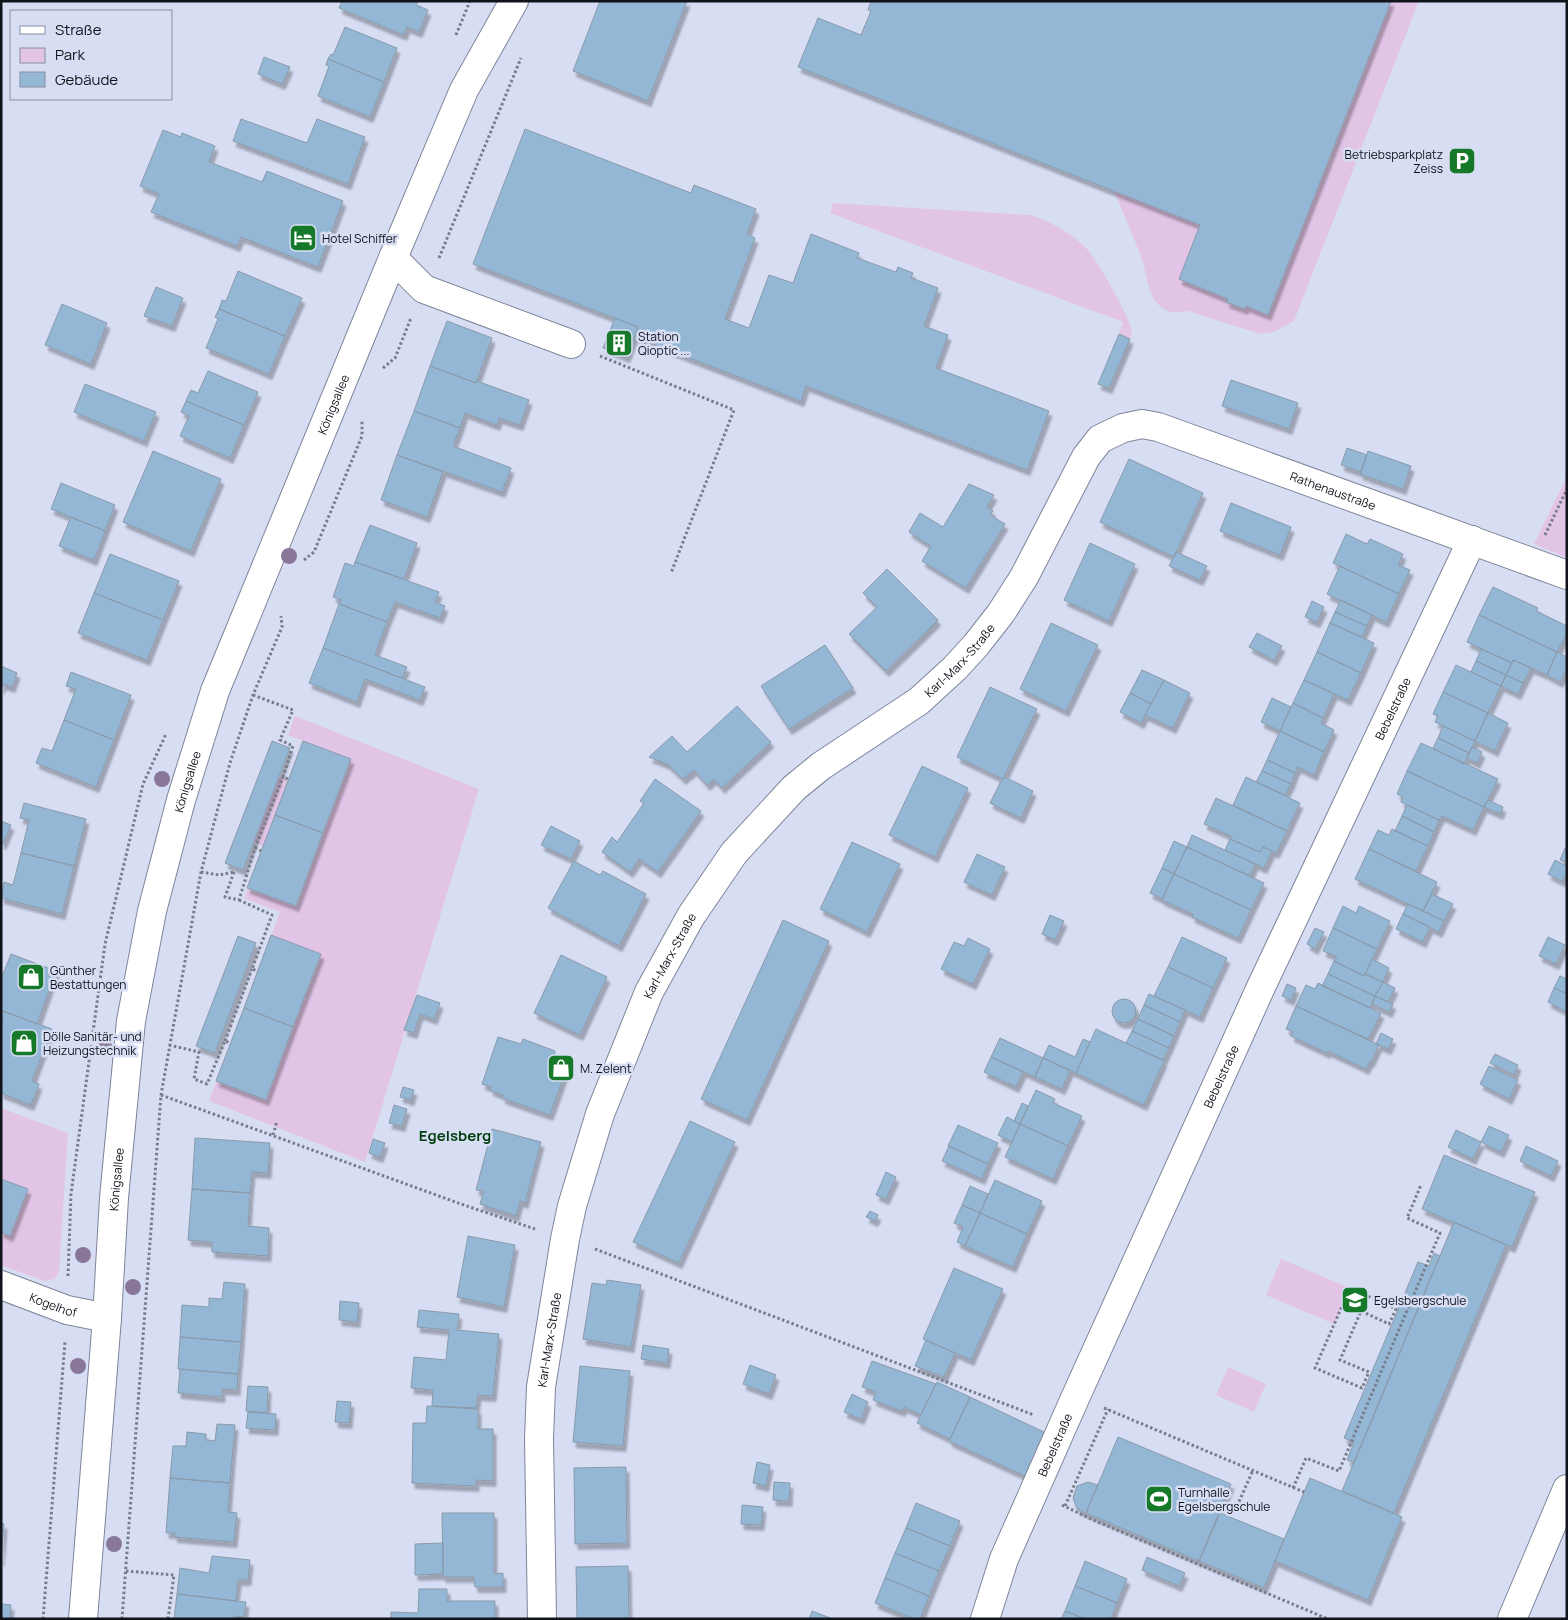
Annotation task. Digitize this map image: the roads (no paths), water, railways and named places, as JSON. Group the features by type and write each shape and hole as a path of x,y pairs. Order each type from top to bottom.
{"street":[{"name":"Königsallee","path":"83,1619 107,1318 114,1198 131,1021 152,911 181,800 215,691 393,258 464,90 514,1"},
{"path":"393,258 428,281 571,344"},
{"path":"428,281 491,297"},
{"name":"Rathenaustraße","path":"1100,439 1123,428 1142,424 1158,427 1567,575"},
{"name":"Karl-Marx-Straße","path":"542,1619 539,1439 541,1387 564,1239 600,1114 649,992 691,916 734,853 794,788 821,766 919,701 955,668 976,645 1001,613 1024,577 1086,457 1100,439"},
{"name":"Bebelstraße","path":"985,1619 1004,1559 1062,1426 1257,995 1472,540"},
{"name":"Kogelhof","path":"1,1285 67,1310 107,1318"},
{"path":"1512,1619 1567,1489"}],"place":[{"name":"Betriebsparkplatz Zeiss","path":"1462,161"},
{"name":"Hotel Schiffer","path":"303,238"},
{"name":"Station Qioptic ...","path":"619,343"},
{"name":"Günther Bestattungen","path":"31,977"},
{"name":"Dölle Sanitär- und Heizungstechnik","path":"24,1043"},
{"name":"M. Zelent","path":"561,1068"},
{"name":"Egelsbergschule","path":"1355,1300"},
{"name":"Turnhalle Egelsbergschule","path":"1159,1499"}],"district":[{"name":"Egelsberg","path":"455,1135"}]}
